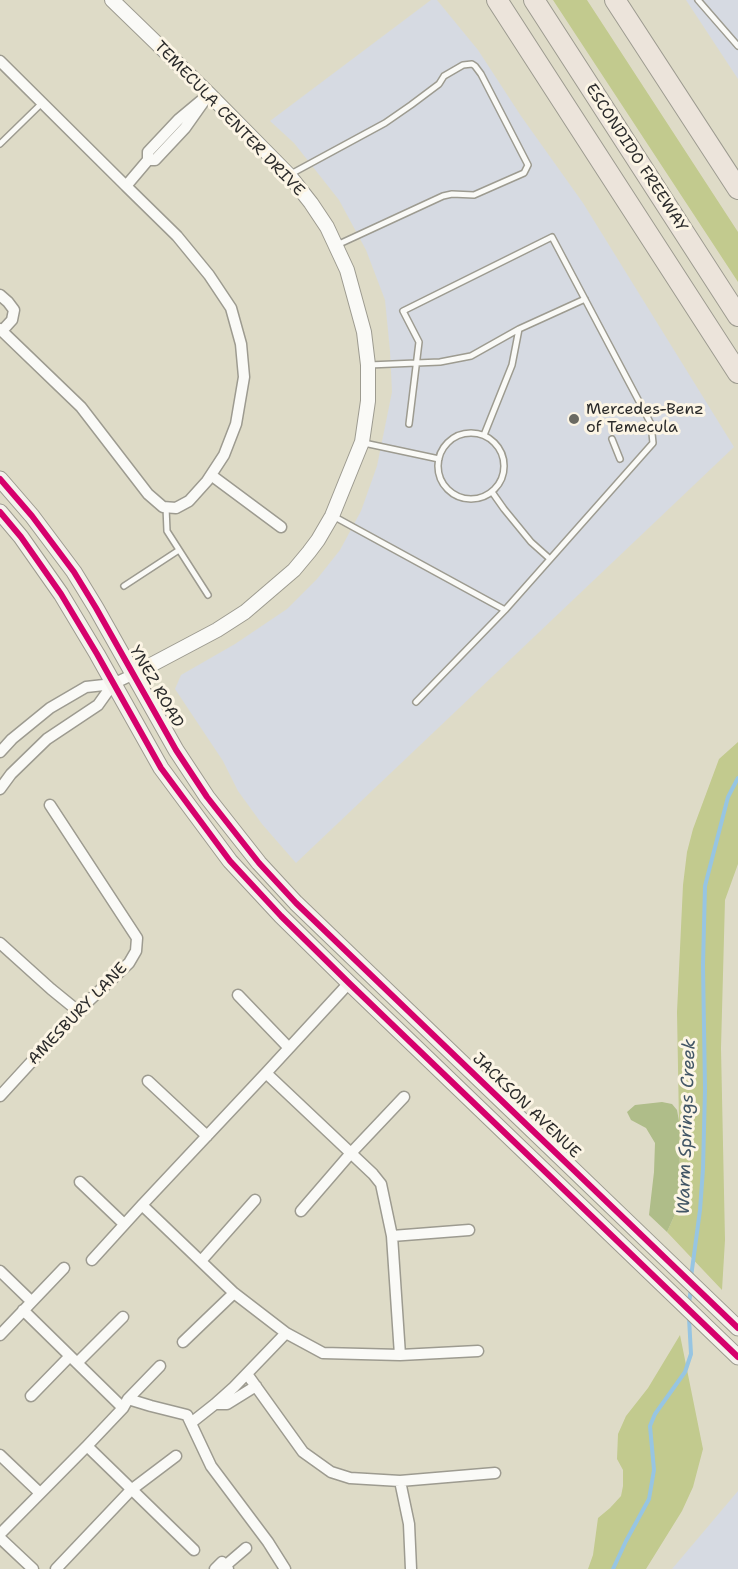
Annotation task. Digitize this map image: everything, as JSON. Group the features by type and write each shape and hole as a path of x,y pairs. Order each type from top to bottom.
{"highway":[{"path":"497,0 738,373"},
{"name":"ESCONDIDO FREEWAY","path":"534,0 738,316"},
{"path":"615,0 738,189"}],"main road":[{"name":"YNEZ ROAD","path":"0,479 32,516 74,572 177,750 207,797 259,862 296,903"},
{"path":"0,512 21,537 61,594 113,684"},
{"name":"JACKSON AVENUE","path":"113,684 161,768 180,795 230,861 281,916 738,1357"},
{"name":"JACKSON AVENUE","path":"296,903 738,1328"},
{"path":"426,1057 440,1043"}],"street":[{"name":"TEMECULA CENTER DRIVE","path":"112,0 289,175 322,219 337,245 347,270 359,309 368,365 368,401 362,442 332,516 309,552 294,570 245,612 217,630 134,674"},
{"path":"0,61 177,236 209,275 231,308 241,344 244,377 236,424 225,455 189,501 176,508 163,507 148,494 81,407 1,330 12,320 14,310 0,294"},
{"path":"126,186 148,160 155,160 185,128 209,94"},
{"path":"211,475 281,527"},
{"path":"0,752 12,739 50,708 86,687 113,684 134,674"},
{"path":"0,789 11,774 47,739 98,705 113,684"},
{"name":"AMESBURY LANE","path":"0,1096 78,1011 129,963 136,951 137,938 50,805"},
{"path":"0,943 78,1011"},
{"path":"92,1260 349,983"},
{"path":"238,995 289,1048"},
{"path":"266,1073 381,1184 392,1236 400,1355"},
{"path":"148,1081 207,1136"},
{"path":"302,1211 351,1153 404,1097"},
{"path":"80,1182 124,1224"},
{"path":"201,1262 255,1200"},
{"path":"142,1205 234,1293 286,1333 323,1353 400,1355 478,1351"},
{"path":"392,1236 469,1230"},
{"path":"0,1335 64,1268"},
{"path":"0,1271 31,1301"},
{"path":"183,1342 234,1293"},
{"path":"23,1310 74,1360 125,1403 151,1406 189,1419 211,1466 268,1542 285,1569"},
{"path":"31,1396 123,1317"},
{"path":"189,1419 215,1404 286,1333"},
{"path":"33,1569 0,1536 160,1366"},
{"path":"247,1374 303,1452 331,1472 350,1478 400,1481 495,1473"},
{"path":"215,1404 227,1404 256,1386"},
{"path":"87,1446 195,1550"},
{"path":"0,1455 40,1493"},
{"path":"56,1569 131,1490 176,1456"},
{"path":"400,1481 409,1524 411,1569"},
{"path":"223,1568 246,1548"}],"lane":[{"path":"698,0 738,46"},
{"path":"289,175 385,123 439,84 444,76 463,65 475,66 528,165 524,173 474,195 443,195 337,245"},
{"path":"0,144 42,104"},
{"path":"409,424 418,342 403,311 552,237 651,424 653,443 505,610 416,702"},
{"path":"368,365 450,361 471,356 519,329 585,299"},
{"path":"549,315 553,323"},
{"path":"484,435 512,365 519,329"},
{"path":"465,433 484,435 494,441 501,451 504,473 500,484 492,492 473,500 454,495 446,488 438,469 442,450 448,442 465,433"},
{"path":"612,440 620,459"},
{"path":"362,442 439,459"},
{"path":"492,492 531,542 550,559"},
{"path":"166,507 167,531 208,595"},
{"path":"332,516 505,610"},
{"path":"124,586 179,550"}],"shaded area":[{"path":"431,0 437,0 478,50 521,116 583,203 734,447 296,863 262,824 238,791 223,761 175,689 181,675 235,644 287,609 317,579 340,550 361,511 377,466 392,392 385,300 366,250 339,200 294,143 270,121"},
{"path":"686,0 738,0 738,79"},
{"path":"738,1491 738,1569 672,1569"}],"green space":[{"path":"553,0 587,0 738,232 738,282"},
{"path":"738,742 738,864 725,900 721,1048 725,1240 722,1290 667,1232 676,1212 680,1178 677,1012 683,885 687,852 693,829 719,759"},
{"path":"662,1102 672,1104 677,1110 679,1121 680,1178 676,1212 667,1232 649,1215 655,1143 646,1128 631,1120 627,1112 635,1105"},
{"path":"680,1335 703,1449 693,1487 682,1511 646,1569 588,1569 593,1555 598,1518 621,1496 623,1470 617,1459 618,1434 626,1416 648,1388"}],"waterway":[{"name":"Warm Springs Creek","path":"691,1277 703,1169 705,886 728,797 738,778"},
{"name":"Warm Springs Creek","path":"689,1304 691,1288"},
{"name":"Warm Springs Creek","path":"613,1569 649,1499 654,1470 650,1426 655,1414 685,1372 691,1354 689,1318"}],"cycle path":[{"path":"0,479 32,516 74,572 176,750 207,797 259,863 296,903 738,1328"},
{"path":"0,512 21,537 61,594 161,768 230,861 281,916 349,983 738,1357"}],"place":[{"name":"Mercedes-Benz of Temecula","path":"574,419"}]}
